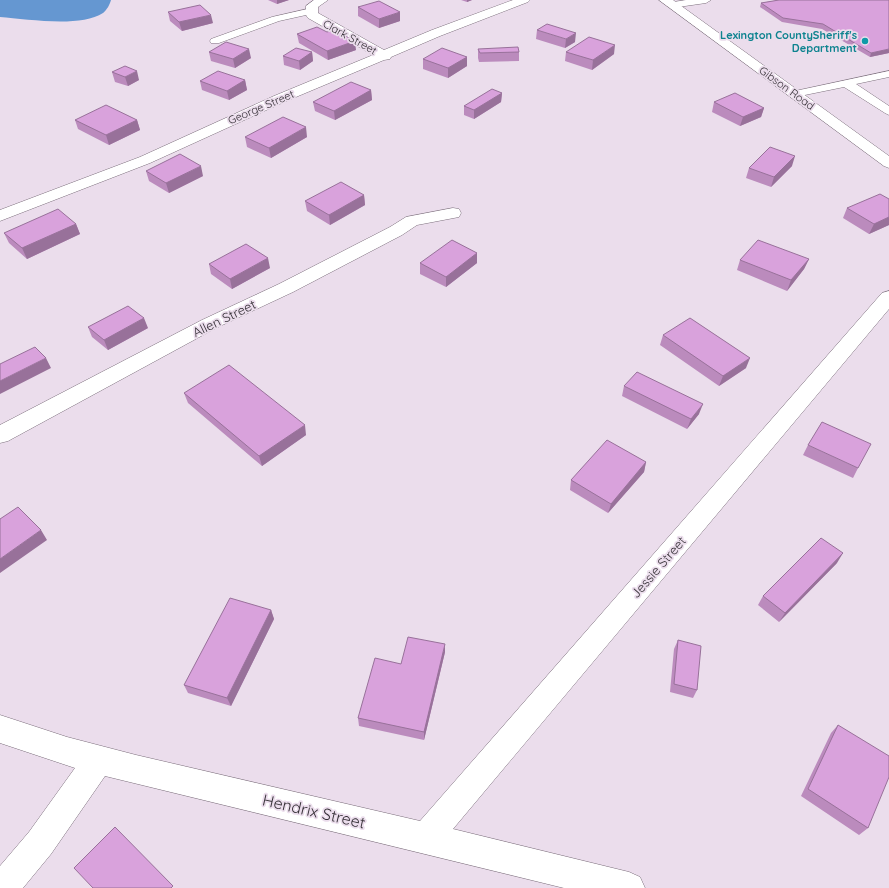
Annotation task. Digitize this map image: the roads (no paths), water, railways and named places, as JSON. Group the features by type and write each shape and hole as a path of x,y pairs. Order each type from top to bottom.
{"street":[{"name":"Clark Street","path":"322,0 312,6 312,15 385,56"},
{"name":"George Street","path":"0,216 145,160 238,117 385,56 436,33 524,0"},
{"name":"Gibson Road","path":"668,2 889,163"},
{"name":"Allen Street","path":"0,435 209,324 286,288 396,231 412,221 453,213"},
{"name":"Jessie Street","path":"426,838 889,297"},
{"name":"Hendrix Street","path":"0,729 41,744 98,761 426,838 629,888"},
{"path":"2,888 40,843 98,761"}],"lane":[{"path":"668,2 706,0"},
{"path":"216,41 276,19 312,10"},
{"path":"795,94 889,74"},
{"path":"846,83 889,111"}],"water":[{"path":"0,0 111,0 103,13 93,18 67,21 38,21 0,17"}],"place":[{"name":"Lexington CountySheriff's Department","path":"865,41"}]}
